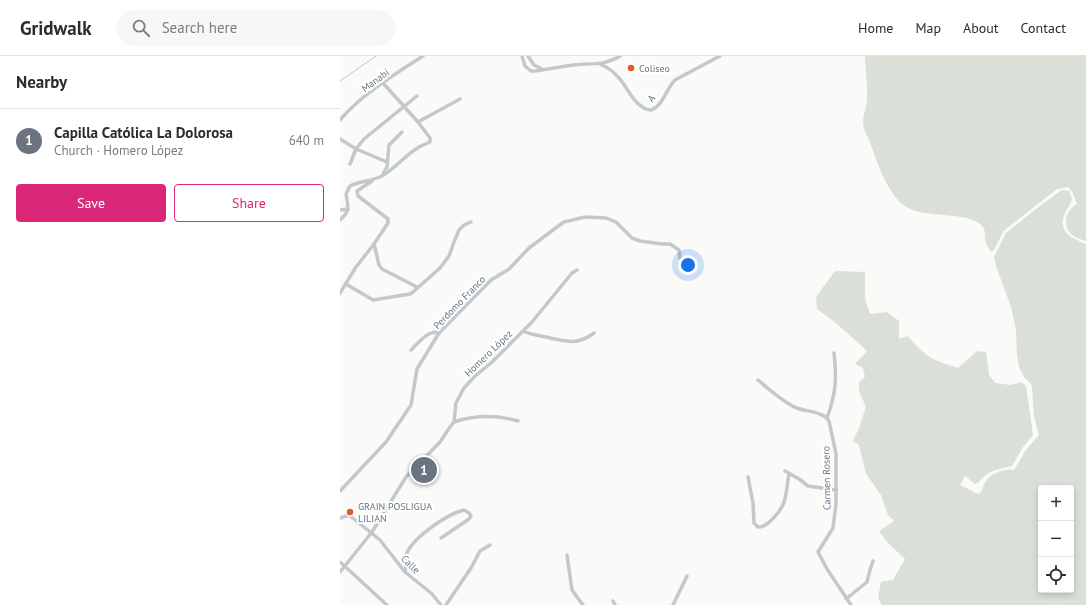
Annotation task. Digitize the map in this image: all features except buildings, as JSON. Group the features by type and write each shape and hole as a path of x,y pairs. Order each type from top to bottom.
{"street":[{"name":"Manabí","path":"340,120 356,104 423,56"},
{"path":"522,56 525,66 528,69 535,71 575,65 600,64 611,61 617,57"},
{"path":"528,56 534,65 545,70"},
{"name":"A","path":"600,64 607,67 618,77 641,107 651,110 659,105 675,80 720,56"},
{"path":"340,293 356,267 388,223 388,219 358,196 357,191 398,165 417,148 430,142 430,138 418,122 384,83"},
{"path":"350,164 356,149 364,139 417,96"},
{"path":"418,122 460,99"},
{"path":"382,175 387,166 389,145 402,132"},
{"path":"340,139 356,149 387,162"},
{"path":"340,220 345,216 349,205 346,194 348,188 353,185 373,180"},
{"path":"340,210 348,209"},
{"name":"Perdomo Franco","path":"340,491 386,442 411,405 417,369 439,333 491,280 509,269 529,248 564,222 585,218 606,218 616,222 632,238 640,241 670,244 676,247 679,250 680,258"},
{"path":"346,284 375,300 410,294 445,262 449,256 459,230 464,225 471,222"},
{"path":"374,244 380,267 417,287"},
{"name":"Homero López","path":"340,572 372,532 406,477 440,442 454,422 456,403 464,388 532,322 572,273 577,270"},
{"path":"523,331 533,335 564,342 585,340 594,333"},
{"path":"411,350 430,333 439,333"},
{"path":"758,380 772,392 795,407 827,418 835,394 836,384 834,353"},
{"path":"454,422 480,417 499,416 518,421"},
{"name":"Carmen Rosero","path":"827,418 831,426 836,454 836,490 833,528 818,552 827,569 851,605"},
{"path":"785,471 809,486 836,490"},
{"path":"748,477 753,503 754,523 758,528 761,528 767,525 784,503 789,474"},
{"path":"405,572 406,556 412,545 439,522 451,514 464,510 470,513 471,516 469,519 441,538"},
{"name":"Calle","path":"340,518 348,515 372,532 405,572 432,594 441,605"},
{"path":"446,605 471,568 480,551 490,545"},
{"path":"566,555 572,590 583,605"},
{"path":"846,599 867,582 873,561"},
{"path":"340,562 387,605"},
{"path":"672,605 687,576"},
{"path":"378,605 382,601"},
{"path":"613,601 615,605"}],"shaded area":[{"path":"865,56 1086,56 1086,241 1076,237 1068,230 1066,218 1070,210 1077,204 1073,193 1068,187 1057,189 1007,228 1003,232 994,250 991,252 986,241 984,229 977,222 960,217 918,212 902,204 895,197 884,179 863,123 867,93"},
{"path":"1062,190 1069,191 1072,199 1063,220 1064,230 1071,237 1086,244 1086,605 882,605 878,598 881,582 893,580 905,559 888,543 879,531 894,521 888,515 881,495 866,474 859,445 853,441 866,407 859,391 859,382 865,377 863,368 855,364 867,351 836,323 817,309 816,297 835,271 865,272 865,299 870,314 887,312 899,321 899,339 908,336 919,349 930,357 958,368 977,351 986,352 989,375 995,383 1011,385 1021,382 1026,386 1033,435 1023,447 1012,466 990,472 975,484 965,476 960,485 978,494 982,491 983,486 993,474 1003,470 1014,470 1026,450 1039,435 1034,416 1031,384 1024,377 1019,367 1016,330 1011,307 994,257 1006,233"}],"waterway":[{"path":"340,81 376,56"}],"place":[{"name":"Coliseo","path":"631,68"},
{"name":"Capilla Católica La Dolorosa","path":"424,470"},
{"name":"GRAIN POSLIGUA LILIAN","path":"350,512"}]}
